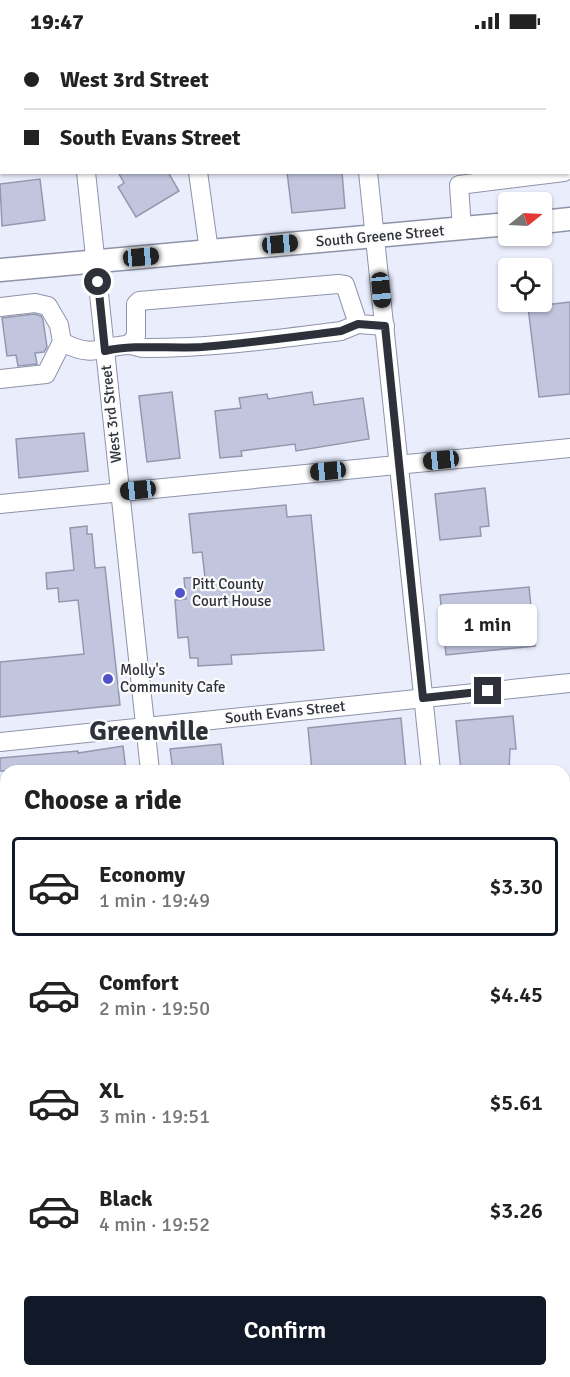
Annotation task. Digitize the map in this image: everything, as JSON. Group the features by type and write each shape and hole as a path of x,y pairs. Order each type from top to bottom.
{"main road":[{"path":"552,221 570,219"},
{"name":"South Greene Street","path":"0,270 498,225"}],"street":[{"name":"West 3rd Street","path":"86,174 149,765"},
{"path":"198,174 209,251"},
{"path":"368,174 430,765"},
{"path":"462,229 459,185 551,174"},
{"path":"129,345 136,336 136,304 139,301 338,284 345,285 358,324"},
{"path":"0,307 35,303 48,306 59,326 62,342 46,374 0,379"},
{"path":"62,342 78,351 105,351 129,345 143,349 200,347 341,331 358,324 385,326"},
{"path":"0,504 570,448"},
{"name":"South Evans Street","path":"0,742 570,683"}],"building":[{"path":"119,174 169,174 179,191 136,217 118,187 124,183"},
{"path":"287,174 342,174 345,208 292,213"},
{"path":"40,179 45,220 2,226 0,184"},
{"path":"570,302 570,394 539,397 529,312 552,312 552,304"},
{"path":"34,314 41,316 43,320 47,347 44,352 35,353 37,364 18,366 16,355 7,356 2,318"},
{"path":"172,392 180,458 147,462 139,396"},
{"path":"312,392 314,405 363,398 369,439 296,451 295,444 241,451 242,456 220,458 215,411 241,408 239,398 267,394 268,399"},
{"path":"84,433 88,471 19,478 16,439"},
{"path":"485,488 489,526 480,527 481,536 440,540 435,494"},
{"path":"286,505 287,517 311,515 324,650 231,655 232,664 198,666 198,658 190,658 188,637 178,638 175,600 186,599 184,578 205,577 202,552 193,553 189,514"},
{"path":"87,526 87,534 92,534 95,568 105,567 120,705 0,717 0,662 84,654 78,600 59,602 58,588 47,589 46,573 74,570 70,528"},
{"path":"529,587 535,646 446,655 440,595"},
{"path":"513,716 516,749 510,749 509,765 460,765 456,721"},
{"path":"401,718 405,765 311,765 308,728"},
{"path":"221,744 223,765 172,765 170,749"},
{"path":"123,746 125,765 0,765 0,758 78,751 78,753"}],"place":[{"name":"Pitt County Court House","path":"180,593"},
{"name":"Molly's Community Cafe","path":"108,679"}],"district":[{"name":"Greenville","path":"149,731"}],"route":[{"path":"98,282 105,351 129,345 143,349 200,347 341,331 358,324 385,326 423,698 488,691"}]}
